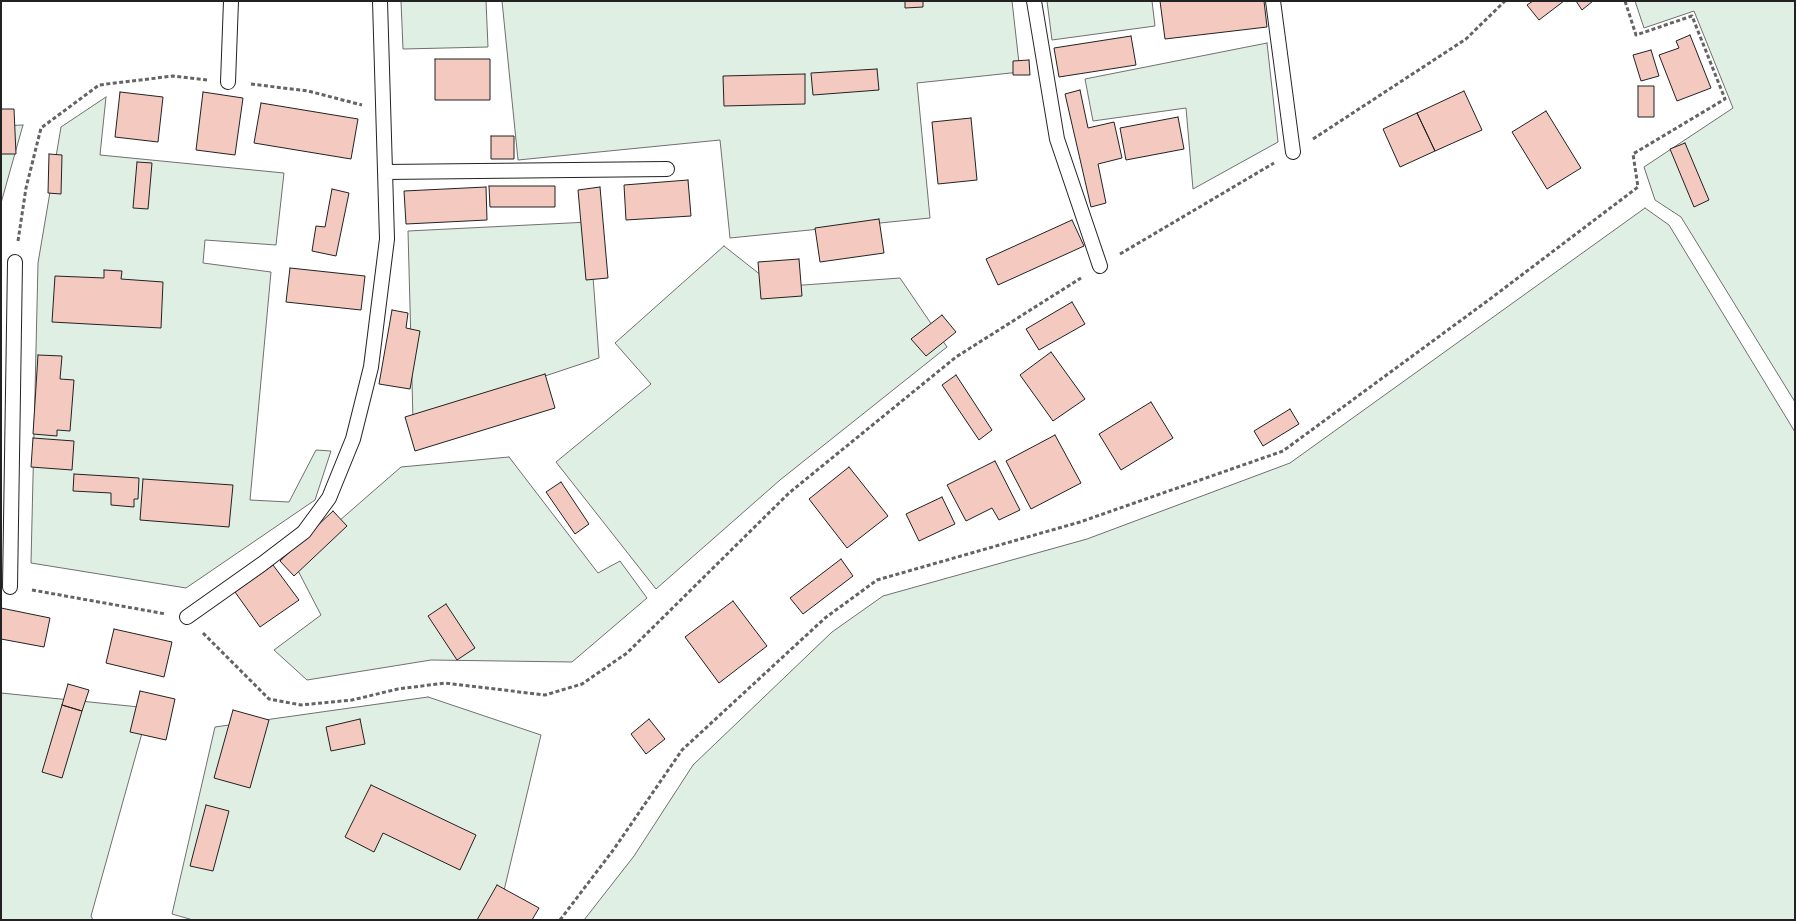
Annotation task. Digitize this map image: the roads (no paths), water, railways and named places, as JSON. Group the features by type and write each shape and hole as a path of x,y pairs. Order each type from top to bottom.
{"lane":[{"path":"228,82 231,1"},
{"path":"187,617 304,532 329,498 353,439 371,368 387,239 380,1"},
{"path":"1034,1 1058,139 1100,266"},
{"path":"1272,1 1293,152"},
{"path":"385,172 667,169"},
{"path":"10,587 15,262"}]}
